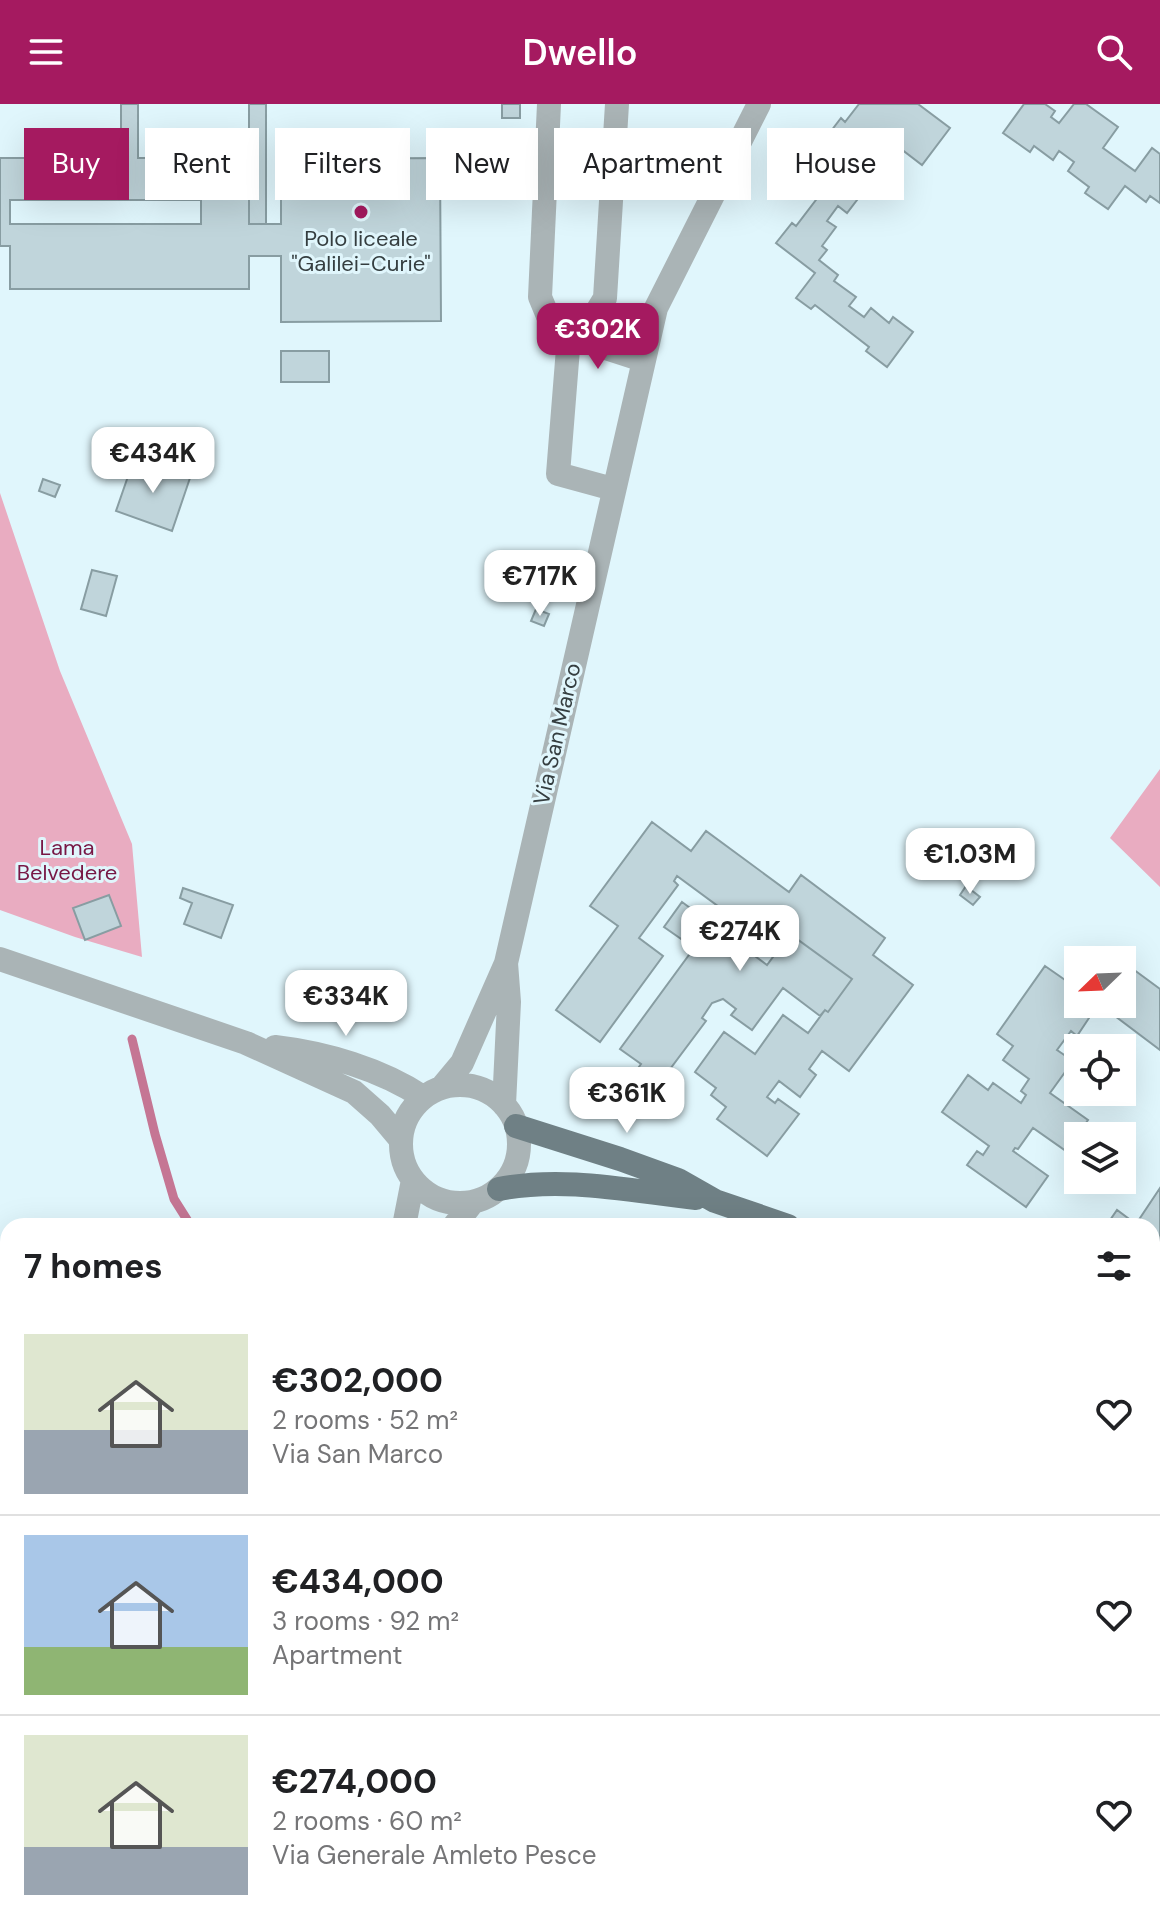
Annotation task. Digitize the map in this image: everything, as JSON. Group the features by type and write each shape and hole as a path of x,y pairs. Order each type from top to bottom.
{"main road":[{"path":"510,1115 678,1180 715,1201"},
{"path":"499,1189 525,1184 627,1188 715,1201 765,1218"}],"street":[{"path":"549,104 540,297 550,321 569,336 643,360"},
{"path":"569,336 591,321 605,298 617,104"},
{"name":"Via San Marco","path":"506,963 656,308 759,104"},
{"path":"569,336 558,474 613,489"},
{"path":"0,959 246,1043 354,1092 380,1115 401,1140"},
{"path":"506,963 510,1115 519,1143 517,1160 510,1176 499,1189 473,1202 450,1203 429,1195 413,1180 401,1155 401,1140 407,1117 462,1063 506,963"},
{"path":"246,1043 286,1048 346,1063 432,1092 469,1086 482,1089 510,1115"},
{"path":"406,1218 413,1180"},
{"path":"460,1218 473,1202"}],"green space":[{"name":"Lama Belvedere","path":"0,493 60,671 132,844 142,957 0,910"},
{"path":"1160,769 1160,887 1110,838"}],"building":[{"name":"Polo liceale \"Galilei-Curie\"","path":"121,104 138,104 138,158 145,158 145,200 129,200 129,128 121,128"},
{"path":"249,104 266,104 266,224 249,224 249,200 259,200 259,128 249,128"},
{"path":"502,104 520,104 520,118 502,118"},
{"path":"859,104 918,104 950,128 922,165 904,151 904,128 833,128 841,118 845,122"},
{"path":"1024,104 1045,104 1055,111 1051,117 1059,123 1074,104 1086,104 1118,127 1103,148 1135,171 1152,148 1160,154 1160,203 1150,196 1146,202 1125,186 1108,209 1085,193 1089,187 1068,171 1074,162 1059,151 1053,160 1034,146 1030,152 1003,133"},
{"name":"Polo liceale \"Galilei-Curie\"","path":"0,158 24,158 24,200 10,200 10,224 201,224 201,200 249,200 249,224 281,224 281,200 410,200 410,158 426,158 426,200 440,200 441,321 281,322 281,256 249,256 249,289 10,289 10,246 0,246"},
{"path":"816,200 857,200 847,213 838,206 827,221 836,227 822,246 827,250 819,260 838,275 834,281 856,297 849,306 864,317 871,308 889,323 893,317 913,332 887,367 866,351 869,347 815,305 811,309 796,298 815,273 776,243 792,223 796,226"},
{"path":"281,351 329,351 329,382 281,382"},
{"path":"134,459 190,478 172,531 116,511"},
{"path":"43,479 60,485 55,497 39,491"},
{"path":"92,570 117,576 106,616 81,609"},
{"path":"536,609 549,614 544,626 531,621"},
{"path":"652,822 691,851 706,831 789,892 801,875 885,938 873,955 913,985 849,1071 822,1051 809,1069 816,1075 800,1097 779,1081 767,1097 775,1103 778,1099 799,1114 767,1156 717,1119 726,1107 711,1095 716,1088 695,1072 724,1032 755,1054 783,1015 808,1033 852,979 772,921 760,937 677,876 674,881 678,885 639,938 663,956 600,1042 556,1010 618,926 590,906"},
{"path":"966,886 980,897 973,905 960,895"},
{"path":"183,888 233,905 221,938 184,924 192,903 180,898"},
{"path":"109,895 121,926 85,940 73,908"},
{"path":"682,902 767,965 790,934 852,979 828,1012 825,1010 820,1016 783,988 752,1030 731,1015 736,1009 723,999 712,1003 702,1018 706,1021 652,1093 631,1078 641,1064 620,1049 694,948 664,927"},
{"path":"1045,966 1064,979 1064,1018 1089,1018 1078,1034 1071,1031 1064,1034 1064,1040 1057,1050 1064,1055 1064,1074 1050,1093 1064,1106 1088,1120 1064,1122 1064,1150 1033,1128 1018,1149 1015,1148 1013,1151 1048,1176 1026,1207 967,1165 977,1151 983,1155 989,1146 942,1112 968,1075 988,1090 993,1083 1021,1103 1026,1095 1021,1091 1029,1079 1003,1060 1013,1046 997,1034"},
{"path":"1136,971 1160,989 1160,1050 1118,1018 1136,1018"},
{"path":"1160,1188 1160,1218 1140,1218"},
{"path":"1117,1210 1128,1218 1112,1218"}],"waterway":[{"path":"132,1039 174,1199 186,1218"}],"place":[{"name":"Polo liceale \"Galilei-Curie\"","path":"361,212"}]}
